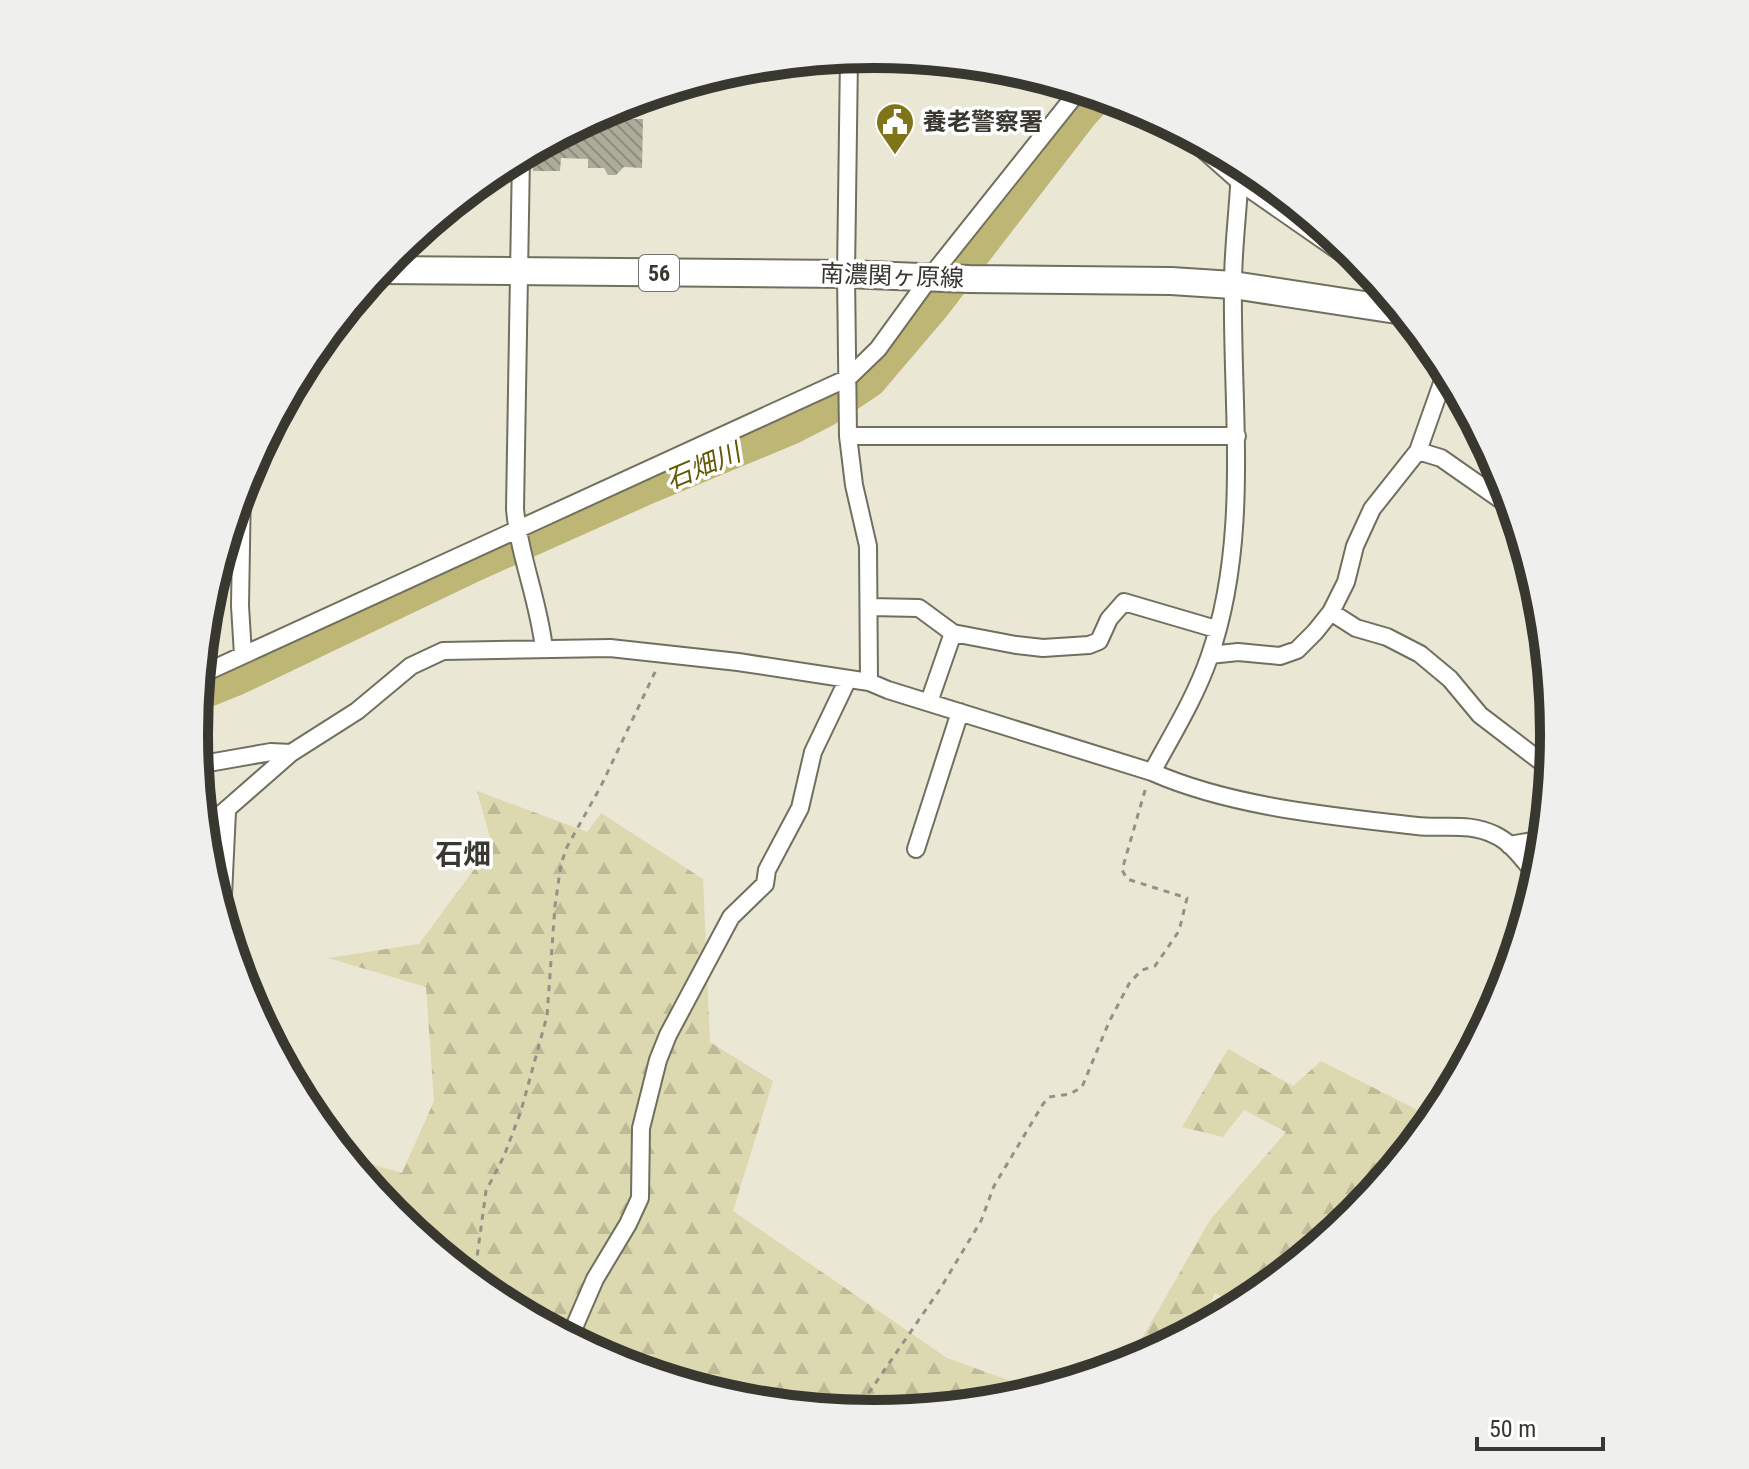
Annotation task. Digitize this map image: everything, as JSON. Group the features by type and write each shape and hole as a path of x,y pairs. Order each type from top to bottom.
{"main road":[{"name":"南濃関ヶ原線","path":"396,270 846,274 1171,281 1233,285 1387,309"}],"street":[{"path":"849,69 848,436 854,485 868,546 869,682"},
{"path":"211,670 518,535 848,382 878,349 1073,98"},
{"path":"521,170 515,509 544,649"},
{"path":"1151,772 1196,691 1210,655 1228,580 1237,436 1233,285 1239,187 1244,179"},
{"path":"1210,655 1238,652 1280,656 1297,650 1331,612 1346,582 1355,546 1372,509 1418,451 1442,384"},
{"path":"848,436 1237,436"},
{"path":"1418,451 1441,458 1497,497"},
{"path":"241,526 243,655"},
{"path":"870,607 919,608 953,633 1043,648 1089,645 1099,641 1109,619 1124,602 1216,629"},
{"path":"1331,612 1356,628 1387,637 1420,654 1450,679 1480,715 1540,761"},
{"path":"929,702 953,633"},
{"path":"214,821 291,753 357,711 411,666 443,651 610,648 869,682 1151,772 1189,788 1285,808 1421,826 1464,825 1496,835 1528,866"},
{"path":"573,1329 595,1279 640,1198 641,1128 658,1060 668,1035 731,917 765,884 767,870 800,808 813,752 848,679"},
{"path":"916,849 960,712"},
{"path":"209,763 271,752 291,753"},
{"path":"227,811 229,897"},
{"path":"1509,845 1532,841"}],"path":[{"path":"473,1266 486,1191 504,1156 521,1111 547,1016 561,864 665,653"},
{"path":"863,1401 940,1289 981,1221 994,1186 1043,1104 1049,1097 1070,1094 1082,1087 1109,1022 1130,982 1142,970 1155,966 1179,931 1187,898 1127,879 1122,870 1151,772"}],"green space":[{"path":"477,791 587,832 601,813 703,879 710,1042 773,1081 733,1211 947,1358 1020,1384 918,1400 831,1400 744,1388 660,1366 580,1332 504,1289 435,1236 403,1206 363,1162 402,1173 434,1101 426,987 328,958 419,944 492,845"},
{"path":"1228,1049 1293,1086 1321,1061 1423,1113 1376,1174 1314,1236 1245,1289 1228,1300 1215,1293 1207,1312 1137,1347 1210,1220 1286,1132 1244,1110 1223,1137 1182,1127"}],"building":[{"path":"619,119 643,119 642,168 624,167 616,175 608,175 604,168 588,168 588,159 561,158 560,171 533,171 533,162 580,137"}],"waterway":[{"name":"石畑川","path":"209,692 474,567 826,412 871,382 934,308 1093,104"}],"place":[{"name":"養老警察署","path":"895,156"}],"district":[{"name":"石畑","path":"463,854"}]}
